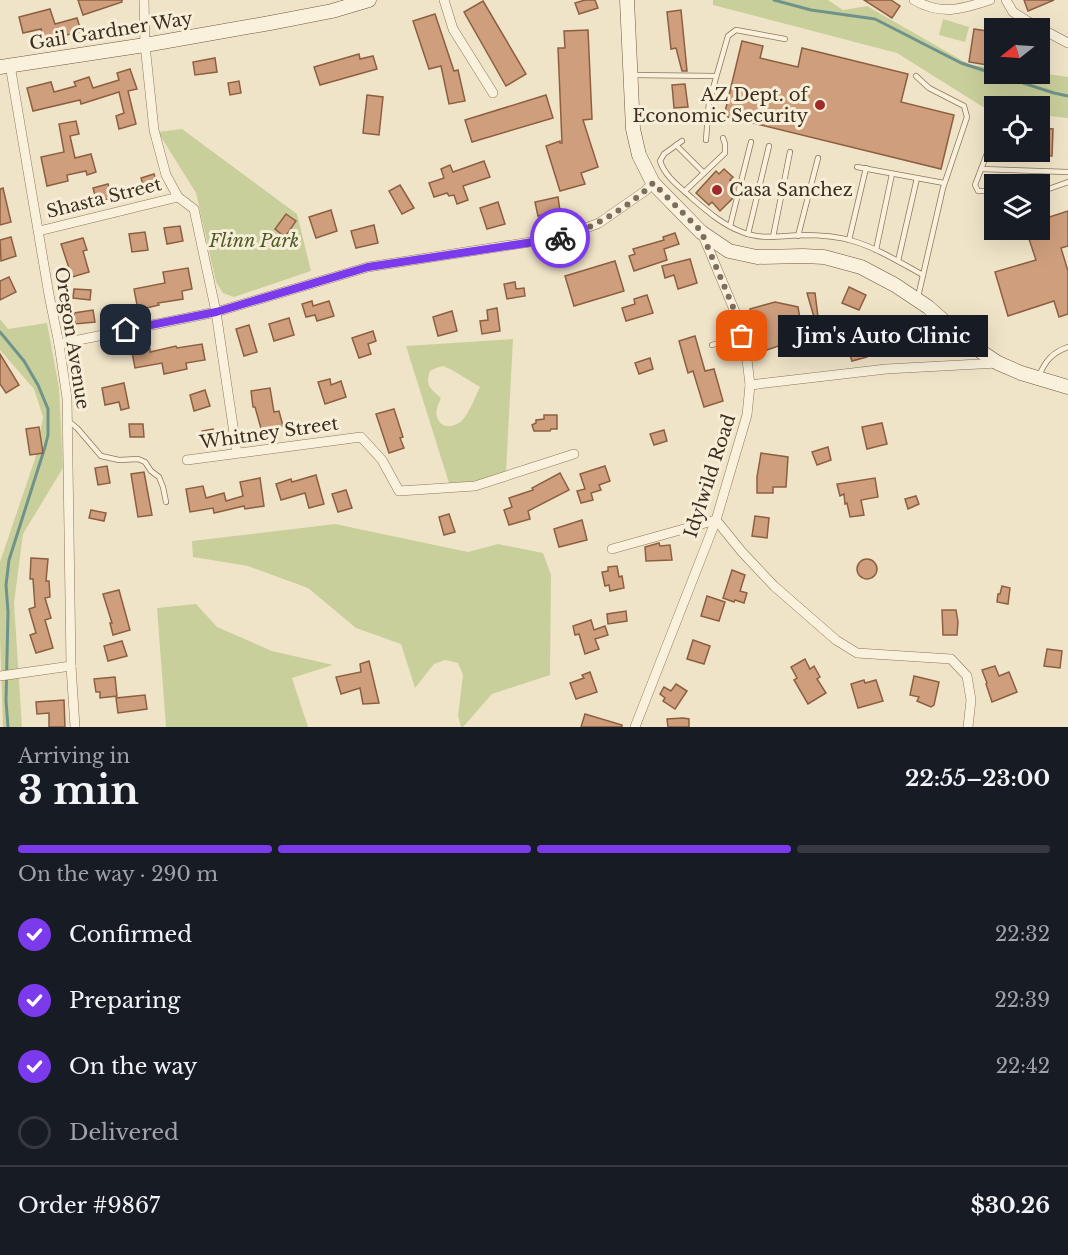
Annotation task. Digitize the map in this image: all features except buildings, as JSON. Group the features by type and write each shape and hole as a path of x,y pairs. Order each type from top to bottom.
{"main road":[{"name":"Gail Gardner Way","path":"5,66 145,45 333,11 369,0"},
{"path":"627,0 633,129 639,155 653,183 701,231 729,251 757,257 824,257 861,267 895,285 928,307 971,345 998,363 1021,373 1068,387"}],"street":[{"path":"144,0 145,45 154,130 166,175 178,197 194,209 216,312 237,453"},
{"path":"444,0 453,29 493,93"},
{"path":"914,0 935,9 950,10 990,0"},
{"path":"1006,0 1013,12 1068,43"},
{"name":"Oregon Avenue","path":"5,66 39,231 67,398 71,666 75,727"},
{"path":"59,344 216,312 368,267 563,237 599,223 653,183"},
{"name":"Shasta Street","path":"39,231 178,197"},
{"name":"Idylwild Road","path":"635,727 716,520 747,415 750,385 746,351 738,319 701,231"},
{"path":"750,385 886,369 998,363"},
{"name":"Whitney Street","path":"187,460 361,437 382,460 399,491 475,486 574,454"},
{"path":"612,549 716,520 774,586 836,640 857,653 951,658 968,676 971,699 968,727"},
{"path":"0,676 71,666"}],"lane":[{"path":"706,140 709,102 728,36 736,30 784,39"},
{"path":"630,75 716,76"},
{"path":"916,76 929,88 964,106 967,117 944,183 918,300"},
{"path":"685,191 725,153 723,138"},
{"path":"682,141 664,154 660,161 662,168 675,183 723,223 748,234 849,240 876,250 923,275"},
{"path":"730,226 751,142"},
{"path":"676,146 704,173"},
{"path":"748,234 769,146"},
{"path":"773,237 790,152"},
{"path":"798,236 818,158"},
{"path":"984,162 975,185 978,191 984,191"},
{"path":"857,167 944,183"},
{"path":"849,240 866,168"},
{"path":"981,170 1068,172"},
{"path":"876,250 892,174"},
{"path":"898,261 917,178"},
{"path":"1050,189 1068,183"},
{"path":"712,345 742,336"},
{"path":"1038,378 1044,365 1056,352 1068,347"},
{"path":"67,420 101,456 119,460 138,459 145,462 159,477 166,502"}],"green space":[{"path":"713,0 828,0 843,10 867,6 970,65 984,67 984,84 1050,84 1050,74 1068,77 1068,118 1050,116 1050,96 984,96 984,108 897,53 713,5"},
{"path":"943,19 969,27 965,42 939,35"},
{"name":"Flinn Park","path":"182,129 297,214 311,271 234,297 223,293 216,282 196,193 158,132"},
{"path":"0,319 8,329 47,323 59,388 63,468 23,534 14,603 22,727 3,727 0,562 35,459 43,417 34,389 0,350"},
{"path":"513,339 506,472 471,482 449,483 406,346","holes":["443,366 480,387 469,411 461,421 458,424 446,426 439,421 437,415 437,407 441,398 431,389 428,380 430,371 436,368"]},
{"path":"335,524 468,552 498,544 543,553 551,575 550,675 492,694 461,727 458,716 463,675 458,663 445,660 434,664 415,688 401,644 356,628 308,588 248,566 193,557 192,541"},
{"path":"196,604 217,627 272,651 333,665 292,678 308,727 166,727 157,608"}],"waterway":[{"path":"774,0 811,10 875,19 961,63 1068,96"},
{"path":"0,332 24,361 48,409 48,435 45,447 9,560 6,585 8,727"}],"way so far":[{"path":"560,238 599,223 653,183 701,231 738,319 742,336"}],"place":[{"name":"AZ Dept. of Economic Security","path":"820,105"},
{"name":"Casa Sanchez","path":"717,190"},
{"name":"Jim's Auto Clinic","path":"742,336"}],"route":[{"path":"126,330 216,312 368,267 560,238"}]}
